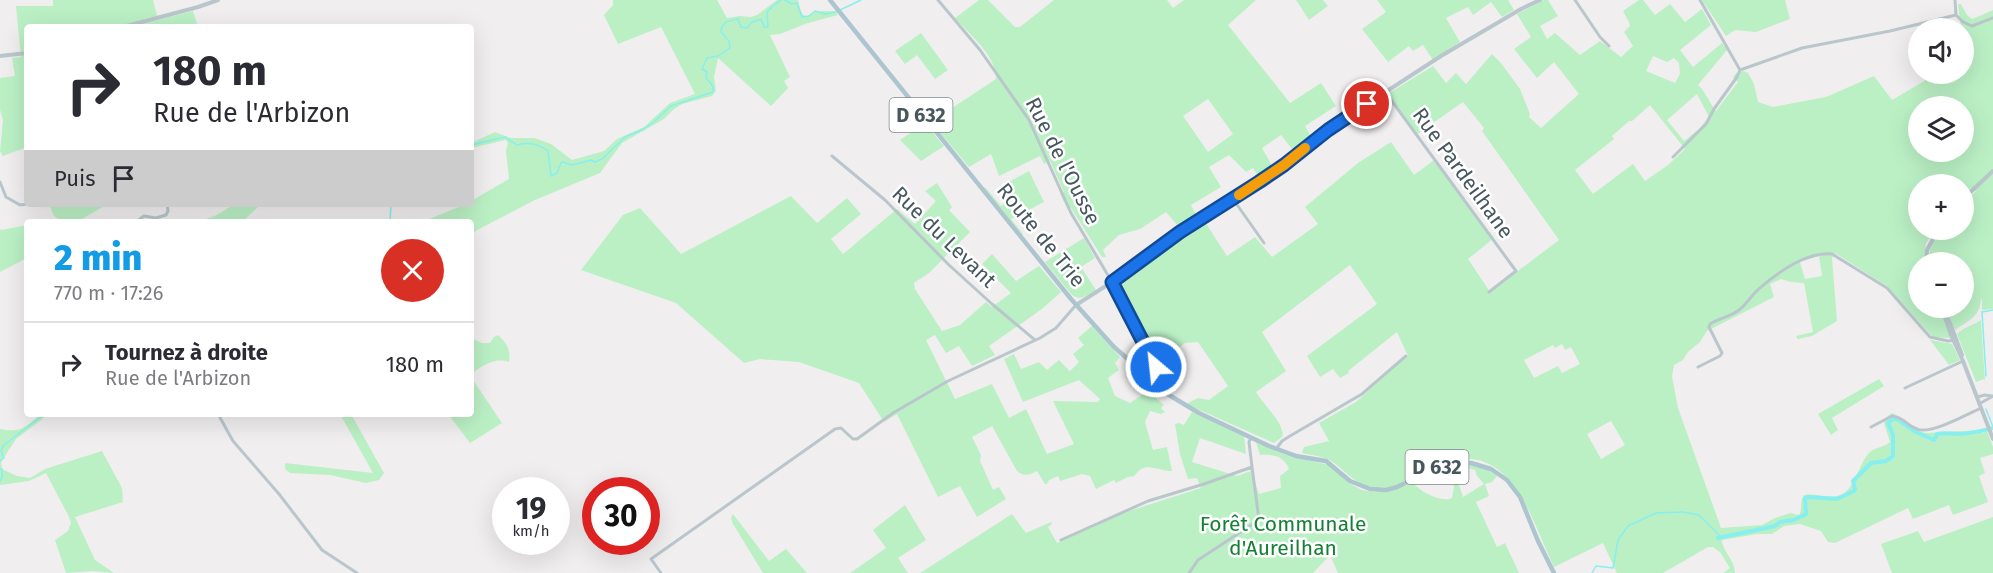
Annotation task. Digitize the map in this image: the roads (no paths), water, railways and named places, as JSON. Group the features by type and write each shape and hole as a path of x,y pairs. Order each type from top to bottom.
{"main road":[{"name":"Route de Trie","path":"830,0 1076,304 1114,347 1182,404 1251,438"},
{"name":"D 632","path":"1251,438 1291,454 1326,461 1356,485 1378,490 1405,484 1438,467 1450,464 1471,463 1491,469 1507,480 1520,498 1554,573"}],"street":[{"path":"134,24 219,0"},
{"name":"Rue de l'Ousse","path":"938,0 980,50 1029,120 1071,213 1112,282 1161,373 1162,379 1158,385"},
{"path":"661,573 651,560 835,429 841,428 853,440 857,439 893,413 948,381 1056,328 1076,304 1112,282 1180,232 1284,165 1328,130 1441,56 1540,0"},
{"path":"1575,0 1600,37 1609,45"},
{"path":"1700,0 1740,70"},
{"path":"1955,0 1956,15 1963,22 1972,26 1993,18"},
{"path":"1673,158 1706,124 1740,70 1802,48 1890,31 1956,15"},
{"path":"0,56 24,53"},
{"name":"Rue Pardeilhane","path":"1386,93 1516,271 1489,292"},
{"name":"Rue du Levant","path":"832,156 885,200 949,265 1035,340"},
{"path":"1974,189 1993,171"},
{"path":"0,182 6,198 13,203 24,204"},
{"path":"1233,199 1263,243"},
{"path":"140,219 144,216 156,218 166,215 167,207"},
{"path":"1698,367 1720,357 1722,353 1709,327 1710,324 1725,319 1740,309 1762,286 1785,270 1807,258 1829,253 1887,288 1930,337 1955,340"},
{"path":"1946,318 1992,435"},
{"path":"1276,449 1282,441 1362,394 1406,356"},
{"path":"1905,388 1963,361"},
{"path":"1977,397 1985,394 1993,397"},
{"path":"1871,427 1892,416 1903,418 1909,425 1922,431 1931,430 1980,406 1993,397"},
{"path":"220,417 233,441 279,494 322,550 357,573"},
{"path":"1189,573 1198,560 1259,520 1249,442 1251,438"},
{"path":"1060,540 1148,501 1252,467"}],"waterway":[{"path":"474,144 505,137 517,145 537,145 548,151 551,176 557,173 563,162 572,165 602,159 625,137 644,129 671,106 713,92 706,78 707,72 702,69 707,58 718,56 730,48 729,41 721,32 723,26 726,22 738,19 741,27 747,28 752,22 761,19 764,27 768,27 767,12 781,0"},
{"path":"785,0 792,4 797,3 802,17 809,16 815,11 826,14 836,12"},
{"path":"840,10 861,0"},
{"path":"390,219 391,207"},
{"path":"1986,376 1982,312 1993,310"},
{"path":"1986,409 1993,427"},
{"path":"0,461 4,458 1,451 3,446 40,417"},
{"path":"1718,538 1794,520 1806,514 1805,498 1837,499 1854,491 1853,481 1871,463 1886,461 1893,456 1893,435 1888,423 1893,419 1897,419 1916,432 1934,440 1937,434 1958,434 1993,428"},
{"path":"0,469 2,469 0,481"},
{"path":"1592,573 1596,566 1613,568 1618,540 1628,526 1656,513 1683,512 1699,515 1720,536"}],"park label":[{"name":"Forêt Communale d'Aureilhan","path":"1283,536"}]}
